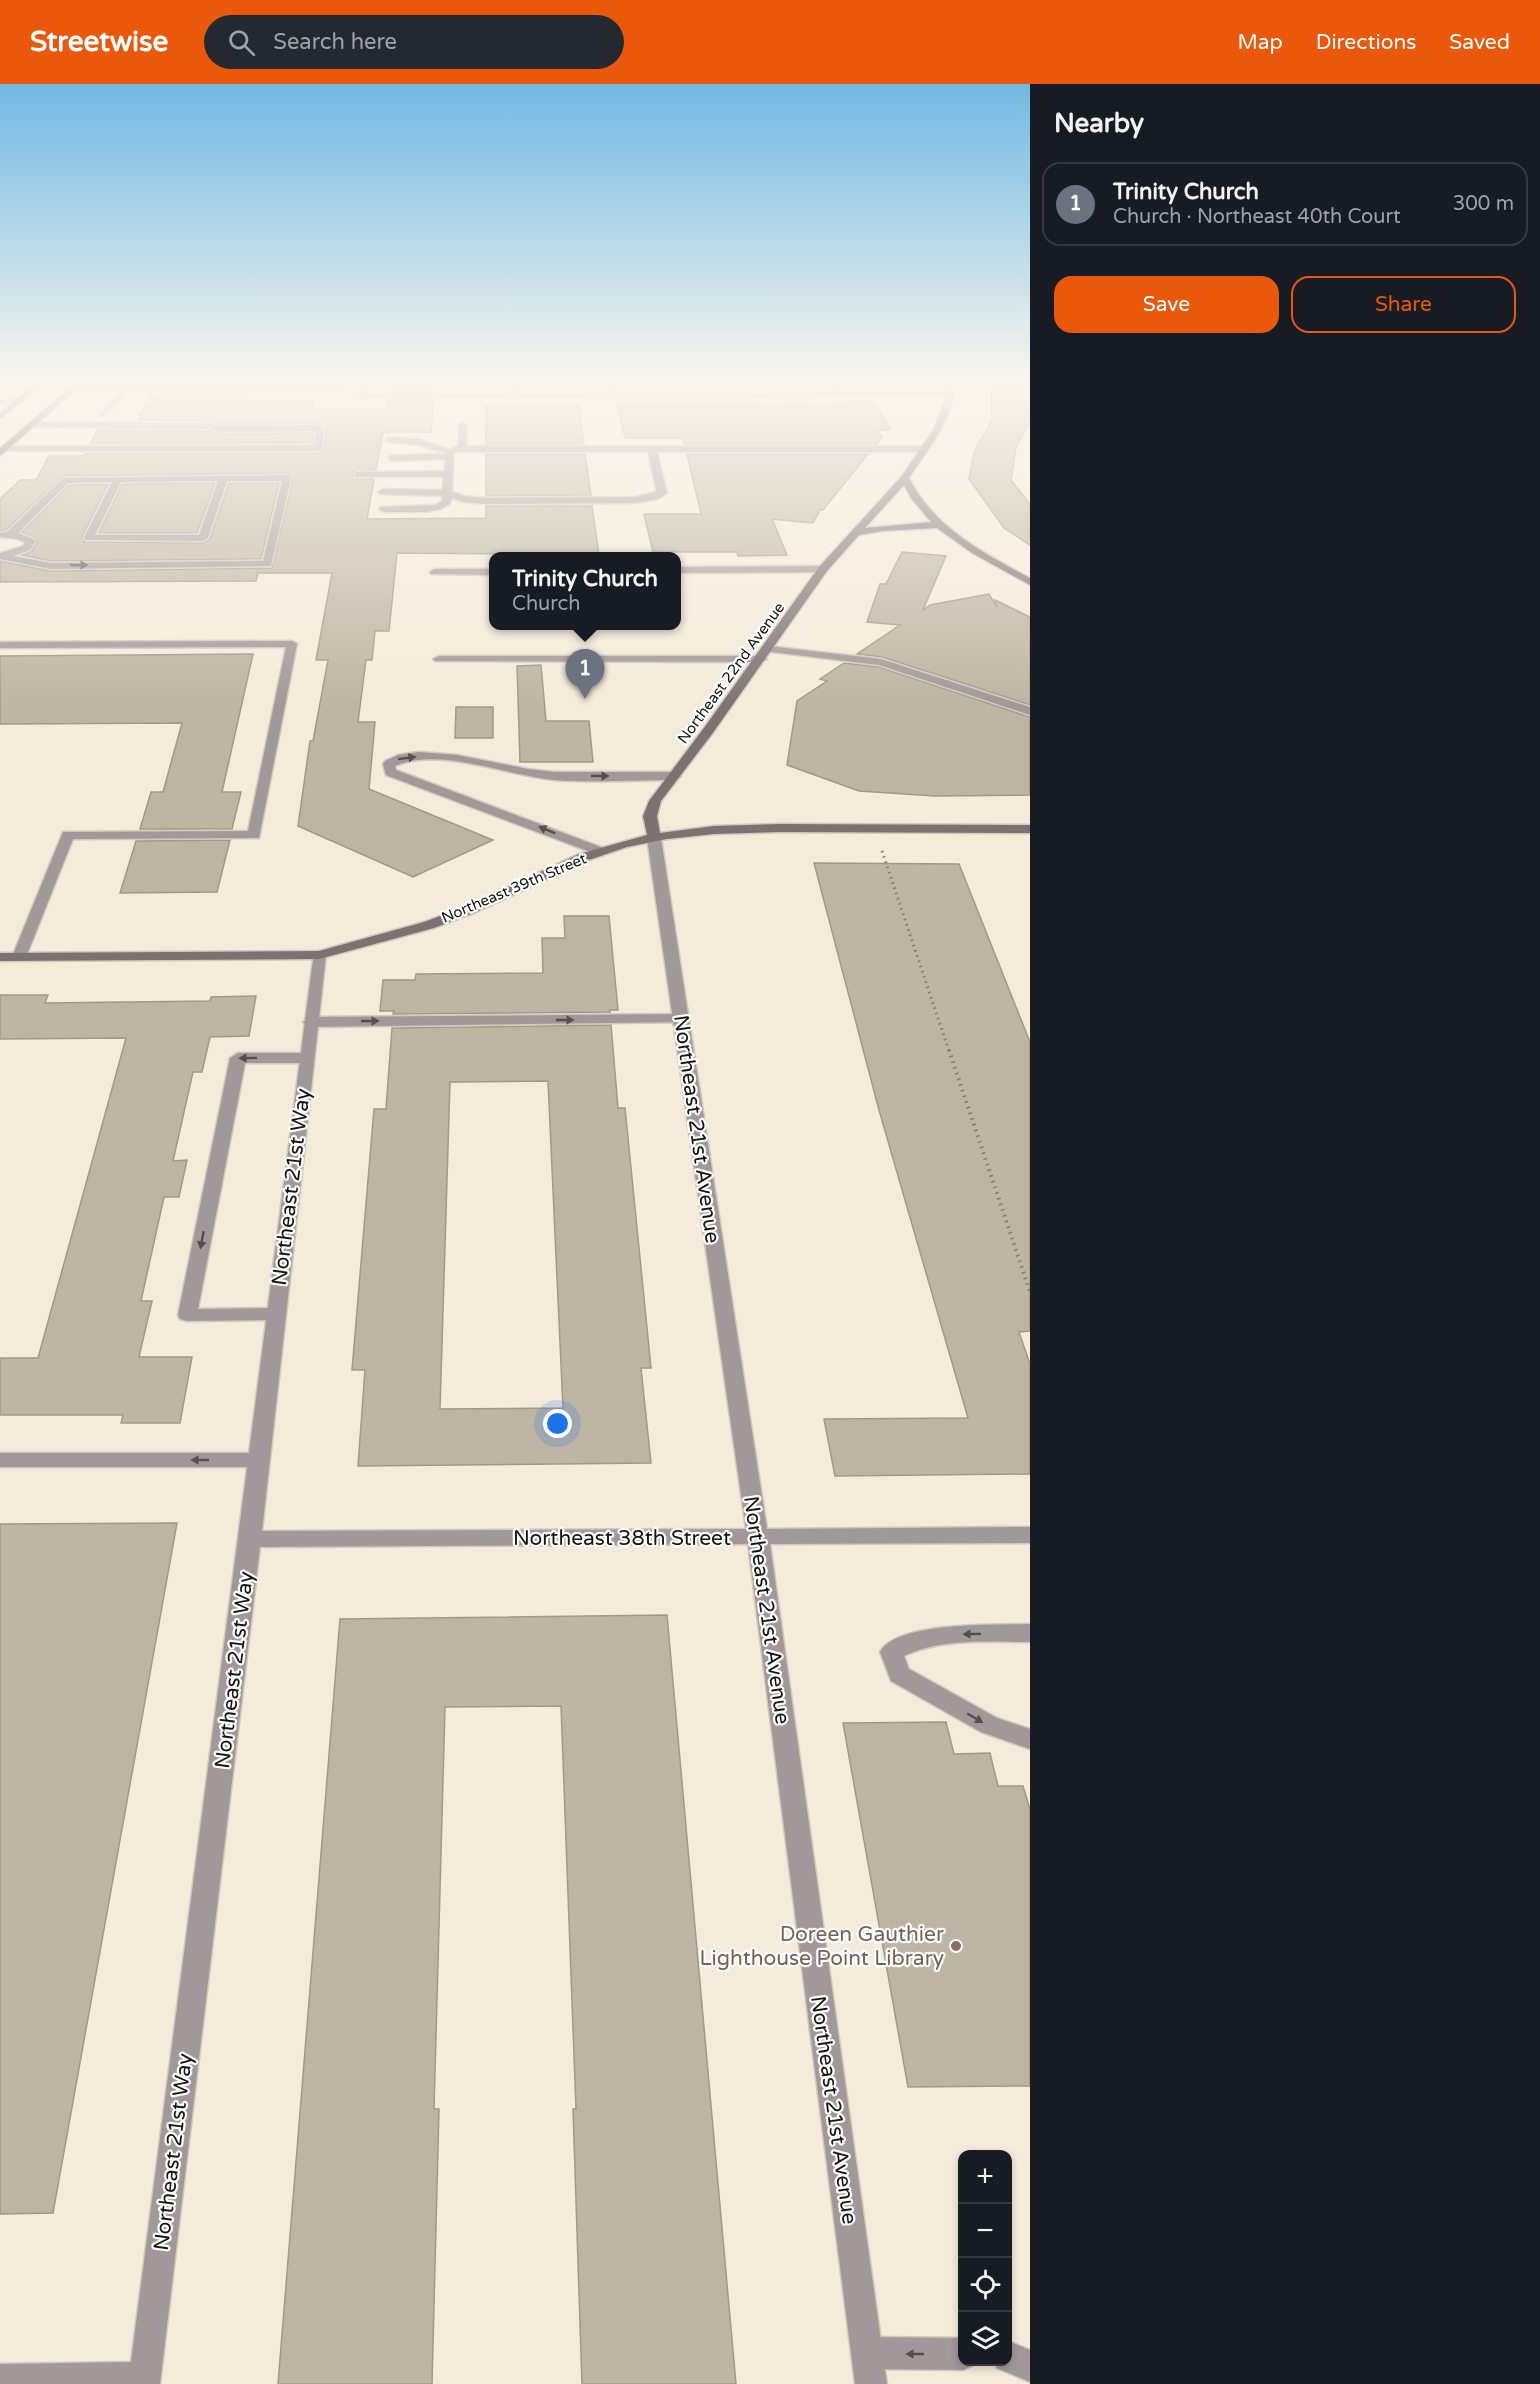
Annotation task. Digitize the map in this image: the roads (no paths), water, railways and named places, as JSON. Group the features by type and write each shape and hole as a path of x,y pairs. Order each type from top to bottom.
{"street":[{"path":"5,535 52,492"},
{"path":"111,492 89,538 203,538 218,492"},
{"path":"0,556 51,566 267,564 284,492"},
{"path":"404,492 447,493 463,499 486,501 636,500 655,497 662,492"},
{"name":"Northeast 22nd Avenue","path":"654,838 650,816 655,801 764,654 823,569 891,492"},
{"path":"910,492 937,525 989,559 1030,582"},
{"path":"384,509 438,507 447,502 447,493"},
{"path":"856,533 883,528 937,525"},
{"path":"0,556 20,552 31,545 26,538 5,535"},
{"path":"681,570 823,569"},
{"path":"435,572 489,572"},
{"path":"0,645 292,644 254,835 68,835 18,957"},
{"path":"439,659 764,654 881,662 1030,711"},
{"path":"602,852 390,772 389,764 397,759 420,756 470,760 526,773 569,777 675,776"},
{"name":"Northeast 39th Street","path":"0,957 319,955 429,925 602,852 654,838 725,830 1030,829"},
{"name":"Northeast 21st Avenue","path":"654,838 758,1537 871,2384"},
{"name":"Northeast 21st Way","path":"145,2381 250,1539 319,955"},
{"path":"311,1022 681,1019"},
{"path":"276,1314 188,1315 238,1058 306,1058"},
{"path":"0,1460 259,1460"},
{"name":"Northeast 38th Street","path":"250,1539 1030,1535"},
{"path":"1030,1633 963,1634 916,1640 891,1652 899,1675 989,1725 1030,1739"},
{"path":"867,2354 958,2354"},
{"path":"1012,2359 1030,2366"},
{"path":"0,2380 145,2381"}],"place":[{"name":"Trinity Church","path":"585,699"},
{"name":"Doreen Gauthier Lighthouse Point Library","path":"956,1946"}]}
